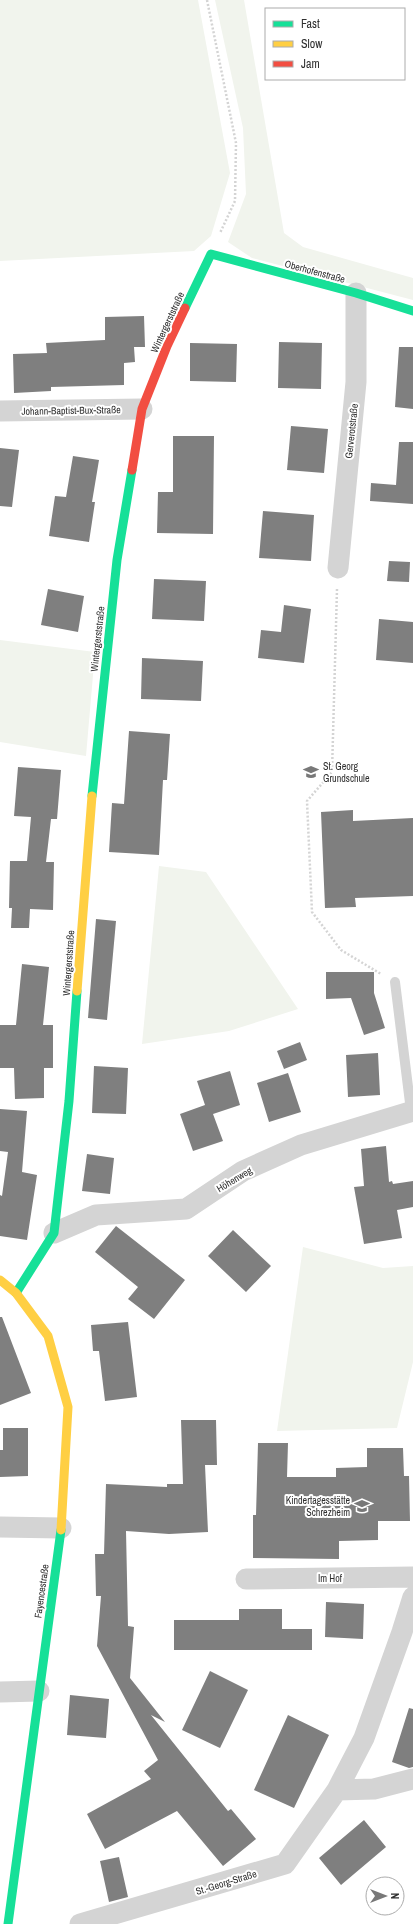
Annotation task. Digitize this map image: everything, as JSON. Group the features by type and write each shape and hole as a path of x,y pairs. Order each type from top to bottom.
{"street":[{"name":"Oberhofenstraße","path":"211,254 356,293 413,311"},
{"name":"Wintergerststraße","path":"16,1293 54,1233 69,1101 96,749 117,560 142,409 167,346 211,254"},
{"name":"Gerverotstraße","path":"338,568 356,382 356,293"},
{"name":"Johann-Baptist-Bux-Straße","path":"0,411 142,409"},
{"name":"Höhenweg","path":"54,1233 96,1215 186,1209 243,1171 301,1145 412,1111"},
{"name":"Fayencestraße","path":"0,1280 16,1293 48,1336 68,1407 61,1528 8,1924"},
{"path":"0,1527 61,1528"},
{"name":"Im Hof","path":"246,1579 413,1577"},
{"name":"St.-Georg-Straße","path":"80,1924 285,1864 337,1790 364,1738 413,1597"},
{"path":"0,1692 39,1691"},
{"path":"337,1790 374,1789 413,1779"}],"lane":[{"path":"395,982 412,1111"}],"path":[{"path":"207,0 236,143 235,201 211,254"},
{"path":"338,568 332,772 307,801 312,912 341,950 395,982"}],"shaded area":[{"path":"0,0 198,0 230,173 211,236 194,251 0,261"},
{"path":"215,0 244,0 284,233 303,247 413,278 413,300 252,258 228,242 246,194 243,128"},
{"path":"0,640 95,652 86,756 0,742"},
{"path":"159,866 206,872 298,1009 229,1031 142,1044"},
{"path":"303,1247 383,1268 413,1266 413,1362 397,1428 277,1431"}],"building":[{"path":"144,316 145,347 134,347 135,362 124,363 124,385 51,387 51,391 14,393 13,354 47,353 46,343 105,340 105,317"},
{"path":"279,342 322,343 321,389 278,388"},
{"path":"190,343 237,344 236,382 190,381"},
{"path":"399,347 413,347 413,409 395,407"},
{"path":"291,426 328,429 324,473 287,470"},
{"path":"173,436 214,436 213,534 157,533 158,492 173,492"},
{"path":"399,442 413,442 413,504 370,501 371,483 396,485"},
{"path":"0,448 19,450 12,507 0,506"},
{"path":"73,456 99,460 92,502 95,502 89,542 49,536 55,496 66,497"},
{"path":"263,511 314,515 311,561 259,558"},
{"path":"389,561 410,562 409,582 387,581"},
{"path":"154,579 206,581 204,621 152,619"},
{"path":"48,589 84,596 78,632 41,625"},
{"path":"284,605 311,609 304,663 258,658 261,630 281,632"},
{"path":"379,619 413,622 413,663 376,660"},
{"path":"142,658 203,661 201,701 141,699"},
{"path":"129,731 170,734 167,780 163,780 159,855 109,852 112,803 124,804"},
{"path":"18,767 61,770 57,819 51,819 46,862 54,862 53,910 30,909 29,928 11,928 12,908 9,908 10,861 27,861 31,817 14,816"},
{"path":"353,810 353,821 413,818 413,896 355,898 356,907 325,908 321,812"},
{"path":"96,919 116,921 107,1020 88,1018"},
{"path":"22,964 49,967 43,1025 53,1025 53,1068 44,1068 44,1098 15,1099 14,1068 0,1068 0,1025 16,1025"},
{"path":"326,972 374,972 374,993 385,1028 364,1035 351,998 326,999"},
{"path":"300,1042 307,1060 284,1069 277,1051"},
{"path":"378,1053 380,1095 348,1097 346,1055"},
{"path":"94,1066 128,1068 126,1114 92,1113"},
{"path":"230,1071 240,1105 213,1114 223,1141 193,1151 180,1114 205,1105 197,1081"},
{"path":"288,1073 301,1112 269,1122 257,1083"},
{"path":"0,1109 27,1111 22,1172 37,1175 27,1240 0,1236 0,1195 2,1196 8,1152 0,1151"},
{"path":"386,1146 389,1182 392,1181 393,1184 413,1181 413,1207 397,1210 402,1238 364,1244 354,1187 364,1186 361,1149"},
{"path":"87,1154 114,1158 110,1194 82,1191"},
{"path":"116,1226 185,1280 154,1319 128,1299 138,1287 95,1252"},
{"path":"233,1230 271,1266 246,1292 208,1256"},
{"path":"0,1317 2,1317 31,1393 0,1405"},
{"path":"128,1322 137,1397 105,1401 99,1351 93,1351 91,1325"},
{"path":"181,1420 216,1420 217,1465 205,1465 208,1532 169,1534 126,1531 128,1626 134,1627 130,1678 165,1722 151,1715 228,1811 231,1809 256,1839 223,1866 177,1811 105,1849 87,1814 151,1779 144,1771 158,1760 97,1646 101,1596 96,1596 95,1554 104,1554 106,1484 167,1487 167,1484 183,1484"},
{"path":"3,1428 28,1428 28,1476 0,1477 0,1450 3,1450"},
{"path":"258,1443 288,1443 287,1477 336,1477 336,1468 367,1467 367,1448 403,1448 404,1476 409,1476 410,1521 378,1521 378,1540 339,1541 339,1559 253,1558 253,1515 256,1515"},
{"path":"326,1602 364,1604 363,1639 325,1637"},
{"path":"239,1609 282,1609 282,1629 312,1629 312,1650 174,1650 174,1620 239,1620"},
{"path":"210,1671 248,1690 220,1748 182,1730"},
{"path":"70,1695 109,1699 106,1738 67,1735"},
{"path":"409,1708 413,1709 413,1767 409,1768 392,1762"},
{"path":"288,1715 329,1735 294,1808 254,1790"},
{"path":"364,1820 386,1847 341,1885 319,1858"},
{"path":"119,1857 128,1897 109,1902 100,1861"}],"traffic: fast":[{"path":"185,308 211,254 356,293 413,311"},
{"path":"92,796 117,560 132,470"},
{"path":"16,1293 54,1233 69,1101 77,991"},
{"path":"8,1924 61,1530"}],"traffic: slow":[{"path":"77,991 92,796"},
{"path":"0,1280 16,1293 48,1336 68,1407 61,1530"}],"traffic: jam":[{"path":"132,470 142,409 167,346 185,308"}],"place":[{"name":"St. Georg Grundschule","path":"311,772"},
{"name":"Kindertagesstätte Schrezheim","path":"362,1506"}]}
